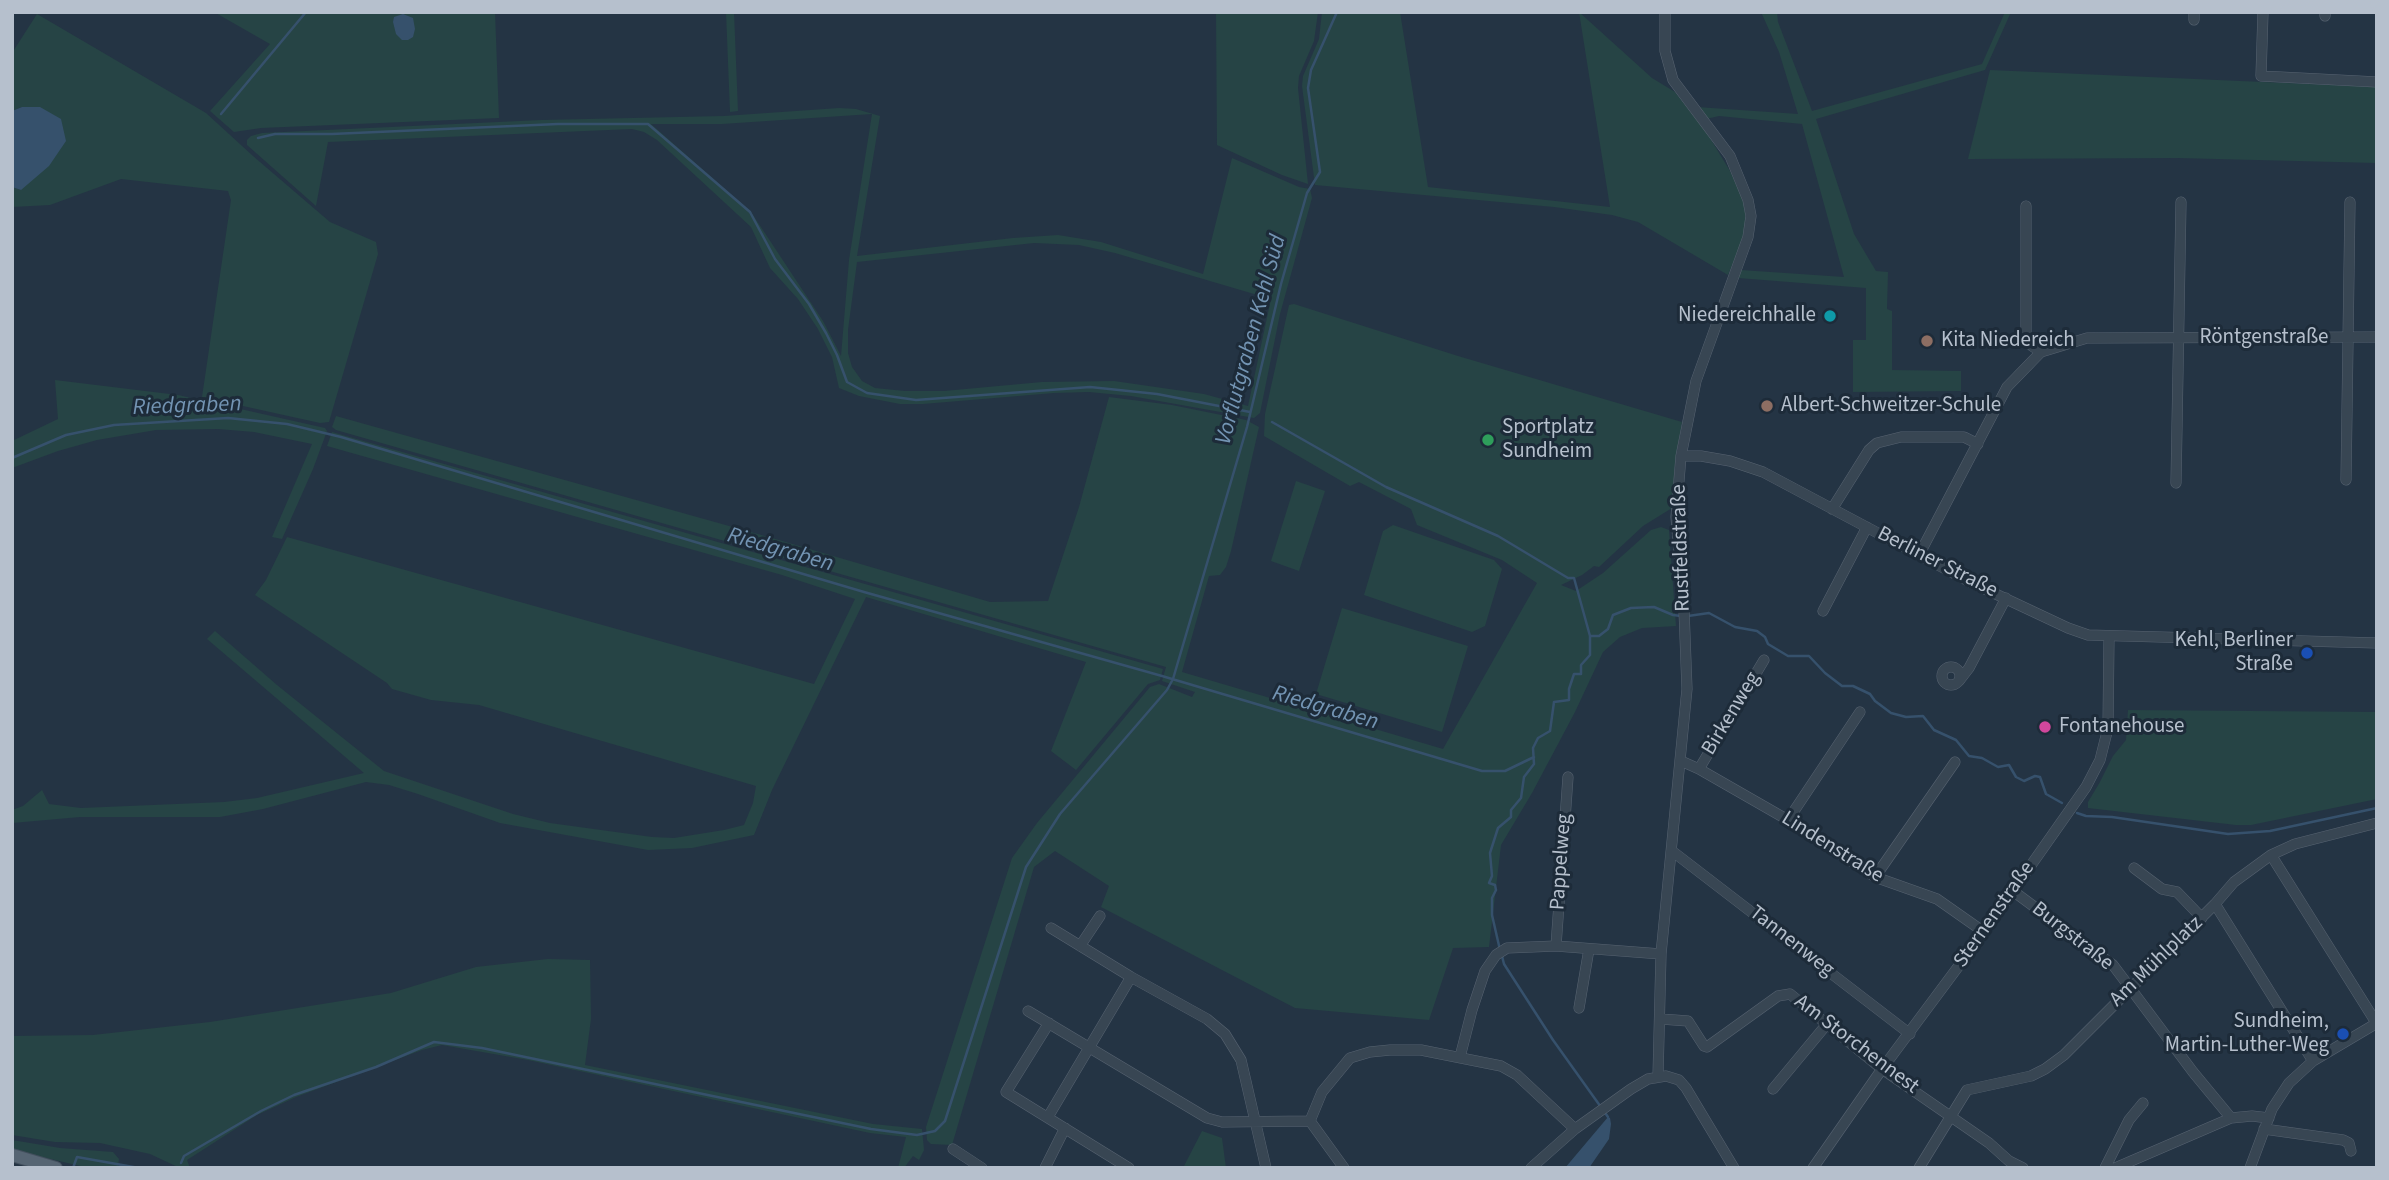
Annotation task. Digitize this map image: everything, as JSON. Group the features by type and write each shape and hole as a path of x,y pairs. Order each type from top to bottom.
{"main road":[{"path":"12,1157 52,1167"}],"street":[{"name":"Rustfeldstraße","path":"1658,1076 1661,954 1687,689 1676,517 1681,456 1696,381 1748,237 1751,216 1748,200 1730,156 1673,80 1665,51 1665,12"},
{"path":"2263,12 2261,76 2377,82"},
{"name":"Röntgenstraße","path":"2176,483 2181,202"},
{"name":"Röntgenstraße","path":"2346,480 2350,202"},
{"path":"2026,206 2026,334 2032,345 2041,352"},
{"name":"Röntgenstraße","path":"1919,555 2007,387 2041,352 2087,338 2377,337"},
{"path":"1832,509 1869,450 1877,443 1901,438 1964,437 1978,444"},
{"name":"Berliner Straße","path":"1681,456 1730,461 1763,472 1919,555 2068,628 2088,635 2377,643"},
{"name":"Berliner Straße","path":"1823,611 1867,527"},
{"name":"Berliner Straße","path":"1959,681 1969,668 2006,598"},
{"name":"Sternenstraße","path":"1813,1168 2085,787 2100,760 2108,728 2109,637"},
{"name":"Birkenweg","path":"1699,769 1764,660"},
{"path":"1787,820 1860,712"},
{"name":"Lindenstraße","path":"1681,761 1787,820 1875,877 1937,899 1984,932"},
{"path":"1875,877 1955,762"},
{"name":"Pappelweg","path":"1556,946 1568,777"},
{"name":"Am Mühlplatz","path":"1950,1116 1967,1090 2021,1079 2045,1069 2064,1055 2216,904 2234,882 2271,855 2313,838 2377,823"},
{"name":"Tannenweg","path":"1672,851 1910,1034"},
{"path":"2250,1168 2264,1129 2284,1088 2313,1062 2377,1023 2271,855"},
{"path":"2134,868 2162,889 2177,892 2202,918"},
{"name":"Burgstraße","path":"2012,891 2113,965 2231,1118"},
{"path":"2216,904 2313,1062"},
{"path":"1080,946 1100,916"},
{"path":"1051,928 1207,1019 1225,1034 1241,1060 1266,1168"},
{"path":"1460,1057 1485,971 1496,955 1507,948 1556,946 1661,954"},
{"path":"1579,1007 1588,949"},
{"path":"1048,1117 1131,977"},
{"name":"Am Storchennest","path":"1661,1019 1688,1021 1703,1046 1707,1047 1778,996 1790,994 1882,1069 1989,1143 2008,1165 2023,1168"},
{"path":"1028,1011 1207,1118 1222,1122 1310,1121"},
{"path":"1049,1023 1006,1092 1129,1168"},
{"path":"1773,1089 1827,1024"},
{"path":"1310,1121 1322,1092 1350,1058 1390,1050 1421,1051 1501,1066 1517,1076 1575,1129"},
{"path":"1531,1168 1575,1129 1631,1089 1658,1076 1679,1080 1686,1088 1734,1168"},
{"path":"2105,1168 2129,1120 2143,1103"},
{"path":"1919,1168 1950,1116"},
{"path":"2115,1168 2231,1118 2269,1118"},
{"path":"1310,1121 1344,1168"},
{"path":"1045,1168 1065,1128"},
{"path":"2264,1129 2343,1140 2349,1143 2351,1151"},
{"path":"953,1149 982,1168"}],"green space":[{"path":"214,12 495,12 499,118 261,128 234,132 210,111 270,44"},
{"path":"726,12 734,12 738,111 730,112"},
{"path":"1216,12 1318,12 1314,41 1299,76 1298,88 1308,184 1217,145"},
{"path":"1322,12 1400,12 1428,187 1610,207 1579,12 1652,78 1675,92 1707,133 1730,171 1744,202 1746,221 1742,241 1728,275 1638,222 1612,215 1554,207 1315,185 1302,86 1303,76 1319,39"},
{"path":"1761,12 1777,12 1778,22 1812,111 1982,64 2005,12 2011,12 1985,70 1816,119 1854,234 1876,271 1888,272 1887,309 1892,311 1892,370 1961,371 1961,391 1853,392 1853,340 1866,340 1866,288 1738,278 1741,270 1844,277 1802,124 1719,116 1706,119 1697,107 1798,114 1779,52"},
{"path":"37,14 206,113 330,222 376,242 378,254 329,422 320,423 202,397 231,200 228,191 121,179 50,205 12,207 12,187 21,190 22,107 12,111 12,53"},
{"path":"1990,70 2377,87 2377,163 2177,158 1968,159"},
{"path":"839,108 856,109 880,116 857,256 1058,235 1101,242 1203,274 1232,158 1299,187 1310,189 1312,198 1280,314 1260,413 1254,418 1131,396 1089,392 900,404 859,396 839,388 832,357 818,329 798,299 770,268 751,227 657,140 644,132 632,129 328,142 316,206 247,145 251,136 262,133 541,120 724,116","holes":["872,114 849,260 841,356 823,321 751,212 651,124 722,124","1034,243 1079,245 1115,253 1271,299 1248,406 1204,394 1114,381 1042,382 944,391 875,388 862,381 852,367 848,353 848,330 857,262"]},
{"path":"1294,304 1682,422 1675,464 1672,508 1643,526 1599,567 1594,566 1561,585 1576,591 1603,573 1651,530 1661,527 1669,530 1676,626 1642,628 1620,637 1603,652 1575,712 1501,845 1489,947 1453,948 1429,1020 1295,1008 1101,907 1109,886 1055,851 1034,867 952,1145 931,1144 927,1140 926,1127 1012,858 1037,823 1150,687 1159,684 1192,697 1195,692 1162,681 1166,667 332,427 336,416 990,602 1048,601 1079,507 1109,397 1172,405 1246,420 1259,427 1231,551 1226,567 1220,575 1209,576 1182,672 1443,749 1537,583 1502,560 1417,525 1411,509 1359,482 1350,486 1264,436 1265,414 1289,305"},
{"path":"55,380 178,395 325,428 327,431 313,469 282,539 272,537 312,444 254,432 218,429 156,430 97,440 12,468 12,441 58,419"},
{"path":"332,432 1163,669 1160,680 1148,684 1076,770 1051,751 1086,662 866,597 772,790 754,835 692,848 648,850 500,823 389,785 366,782 263,809 220,817 80,817 12,823 12,810 23,806 42,790 49,804 81,808 224,802 257,798 364,773 207,639 215,631 384,771 513,814 550,823 674,838 744,825 753,803 756,786 479,705 431,700 392,689 387,683 255,595 266,580 287,537 814,684 855,599 782,575 327,446"},
{"path":"1296,481 1325,491 1299,571 1271,561"},
{"path":"1393,525 1494,560 1502,569 1485,626 1472,632 1364,595 1383,531"},
{"path":"1342,608 1468,646 1442,732 1316,694"},
{"path":"2128,710 2377,712 2377,799 2251,825 2088,808 2088,802 2113,756 2126,740"},
{"path":"548,959 590,960 591,1019 585,1065 873,1124 922,1129 924,1150 919,1160 913,1156 904,1168 898,1168 906,1137 870,1133 528,1060 442,1045 296,1097 257,1115 187,1160 190,1168 180,1168 150,1154 100,1143 55,1142 12,1135 12,1036 93,1035 210,1022 391,993 476,967"},
{"path":"1202,1131 1222,1138 1226,1168 1183,1168"},
{"path":"12,1140 60,1148 113,1152 119,1159 118,1166 89,1168 12,1150"}],"water":[{"path":"403,14 413,18 415,29 413,37 408,40 402,40 396,34 393,22 394,17"},
{"path":"22,107 40,107 61,119 66,141 49,166 21,190 12,187 12,111"},
{"path":"1608,1117 1611,1124 1609,1139 1589,1168 1565,1168"}],"waterway":[{"path":"221,114 306,12"},
{"name":"Vorflutgraben Kehl Süd","path":"181,1163 184,1156 294,1095 376,1067 434,1042 482,1048 871,1129 917,1135 935,1131 945,1121 1026,867 1060,814 1167,690 1173,679 1247,427 1281,284 1307,193 1320,172 1308,88 1311,70 1337,12"},
{"name":"Vorflutgraben Kehl Süd","path":"258,138 275,134 558,124 648,124 750,212 775,259 809,304 826,333 847,382 867,393 916,400 1090,387 1157,394 1250,412"},
{"name":"Riedgraben","path":"12,458 66,435 114,425 228,418 287,424 341,437 1482,771 1505,771 1534,757"},
{"path":"1272,422 1386,487 1498,536 1568,578 1574,578 1590,636"},
{"path":"1500,950 1492,915 1492,898 1496,890 1495,885 1489,883 1492,876 1490,853 1498,828 1511,817 1511,810 1521,798 1524,777 1534,764 1533,748 1538,738 1550,731 1554,702 1569,700 1574,674 1581,674 1581,665 1590,655 1590,636 1599,636 1608,629 1613,615 1631,608 1654,607 1681,616"},
{"path":"1688,616 1709,613 1735,627 1757,631 1765,637 1768,644 1788,656 1809,656 1842,686 1853,686 1870,694 1891,713 1906,717 1923,716 1934,730 1956,740 1969,756 1982,758 1998,767 2009,765 2016,777 2024,781 2035,776 2040,777 2046,794 2062,803"},
{"path":"2077,813 2228,834 2270,831 2377,808"},
{"path":"1502,956 1504,964 1553,1040 1608,1117"},
{"path":"73,1168 77,1157 139,1168"}],"place":[{"name":"Niedereichhalle","path":"1830,316"},
{"name":"Kita Niedereich","path":"1927,341"},
{"name":"Albert-Schweitzer-Schule","path":"1767,406"},
{"name":"Sportplatz Sundheim","path":"1488,440"},
{"name":"Kehl, Berliner Straße","path":"2307,653"},
{"name":"Fontanehouse","path":"2045,727"},
{"name":"Sundheim, Martin-Luther-Weg","path":"2343,1034"}]}
